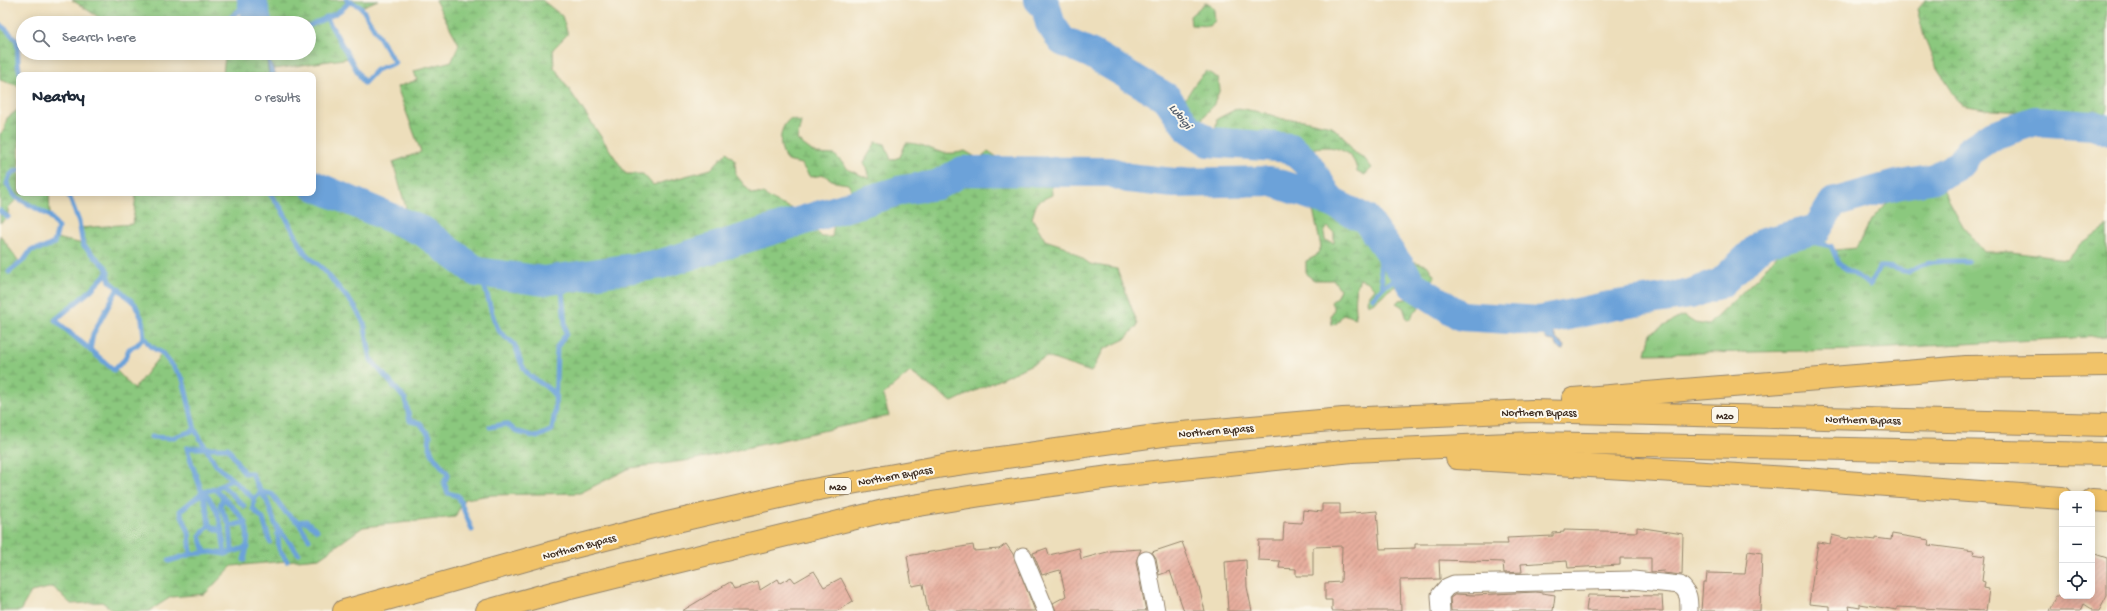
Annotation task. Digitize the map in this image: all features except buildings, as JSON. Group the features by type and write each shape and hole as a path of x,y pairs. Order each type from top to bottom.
{"highway":[{"path":"1343,418 1966,367 2107,365"},
{"name":"Northern Bypass","path":"344,611 550,553 668,523 797,493 943,466 1146,437 1343,418 1532,411 2107,425"},
{"path":"487,611 570,588 888,510 994,493 1117,476 1352,451 1533,443 2107,454"},
{"path":"1352,451 1805,479 2059,498"},
{"path":"2095,500 2107,501"}],"street":[{"path":"1023,556 1046,611"},
{"path":"1146,560 1156,611"},
{"path":"1441,611 1440,595 1447,587 1454,584 1633,580 1680,585 1686,589 1689,597 1689,611"}],"green space":[{"path":"72,0 378,0 361,7 349,2 341,12 326,17 350,58 274,69 269,60 316,60 316,16 255,16 252,1 245,4 239,12 232,16 97,16"},
{"path":"435,0 542,0 562,16 568,34 553,49 554,67 626,174 643,174 653,185 711,169 727,152 735,160 736,175 751,193 763,194 778,203 796,210 822,237 832,237 834,223 814,206 817,202 828,198 838,215 848,213 855,196 848,184 835,182 824,175 810,177 801,164 787,161 782,150 781,133 786,123 790,119 801,122 797,140 816,154 835,155 849,170 870,179 864,162 876,142 885,144 891,160 900,157 906,143 922,145 947,153 965,151 979,159 988,151 997,157 1005,183 1051,183 1052,195 1037,202 1032,218 1045,240 1066,247 1090,264 1117,269 1138,325 1125,339 1104,349 1091,372 1047,357 952,402 910,372 883,395 889,416 692,460 630,468 580,493 492,495 464,499 455,517 363,527 319,558 232,566 205,594 171,597 149,611 114,611 102,602 71,604 53,587 31,592 20,611 0,611 0,235 20,263 31,250 44,248 54,243 56,238 83,244 80,228 133,224 136,196 316,196 316,186 411,226 393,162 421,152 397,87 417,80 414,71 452,61 459,44","holes":["108,273 113,282 136,305 140,313 143,331 147,341 162,353 134,389 115,369 113,370 55,320 91,290"]},
{"path":"1925,0 2107,0 2107,113 2093,125 2035,121 2025,112 1992,110 1961,105 1937,68 1925,40 1917,9"},
{"path":"1205,3 1210,4 1214,10 1215,21 1209,26 1191,25 1190,16"},
{"path":"0,25 16,40 16,60 18,60 20,72 16,72 16,85 0,80"},
{"path":"224,60 267,60 269,72 223,72"},
{"path":"1206,71 1218,78 1220,89 1214,104 1199,123 1181,130 1174,121 1174,114 1196,82"},
{"path":"1238,108 1265,113 1283,119 1304,120 1331,126 1343,136 1354,152 1364,158 1372,168 1365,175 1357,171 1355,163 1351,157 1340,150 1325,147 1310,149 1322,160 1329,176 1331,193 1351,227 1364,233 1376,227 1392,248 1402,256 1427,265 1435,277 1432,281 1413,282 1398,285 1368,305 1367,300 1374,288 1368,282 1360,279 1356,289 1355,298 1356,318 1343,314 1337,323 1332,325 1331,316 1334,309 1331,302 1336,298 1340,289 1334,280 1314,280 1306,274 1306,261 1316,256 1321,247 1314,214 1309,205 1305,183 1305,168 1292,151 1252,152 1224,149 1215,133 1217,119","holes":["1328,227 1334,233 1334,243 1325,240 1324,231"]},
{"path":"16,111 16,196 49,196 50,216 18,198 8,208 8,217 0,223 0,134 4,130 7,118"},
{"path":"1910,178 1943,189 1963,226 1984,252 2011,252 2067,259 2082,243 2107,226 2107,336 1855,350 1646,354 1651,333 1680,317 1684,316 1695,323 1708,325 1759,276 1782,248 1818,233 1835,250 1857,248 1871,220"},
{"path":"1411,295 1419,301 1419,308 1413,313 1411,319 1407,319 1403,307 1396,303 1399,300 1406,299"}],"water":[{"path":"1031,0 1048,0 1056,10 1060,30 1069,44 1056,45 1042,15"},
{"path":"267,60 269,60 275,72 269,72"},
{"path":"1766,237 1780,239 1772,248 1738,267 1742,251 1750,240"},
{"path":"1731,273 1727,282 1721,287 1704,289 1710,281"},
{"path":"1628,294 1649,300 1634,311 1591,310 1614,295"},
{"path":"1529,310 1554,318 1551,328 1557,340 1564,346 1563,350 1559,349 1554,341 1547,340 1541,331 1514,326 1508,319"},
{"path":"1591,310 1587,320 1581,325 1561,317 1570,311"}],"waterway":[{"name":"Lubigi","path":"252,0 255,16"},
{"path":"232,16 249,2 254,0"},
{"path":"326,17 364,83 376,70 395,63 361,7 347,0"},
{"name":"Lubigi","path":"1039,0 1046,7 1050,23 1062,41 1092,54 1167,98 1188,128 1209,142 1291,148 1307,163 1331,202"},
{"path":"316,23 341,10 349,2"},
{"path":"0,25 16,40"},
{"path":"18,60 20,72"},
{"path":"316,186 424,232 477,272 544,281 661,264 902,190 937,185 963,171 1111,172 1128,178 1174,183 1270,181 1331,202 1366,219 1413,285 1461,316 1540,321 1610,306 1690,294 1721,283 1763,243 1817,229 1833,203 1896,185 1935,178 1961,164 1969,151 1993,135 2035,121 2093,125 2107,130"},
{"path":"9,272 25,259 31,250 44,248 54,243 58,228 50,216 14,196 7,184 11,175 16,171"},
{"path":"69,196 79,222 83,245 106,267 110,281 135,304 142,319 144,337 150,346 162,353 183,379 195,430 216,465 254,499"},
{"path":"271,196 281,208 305,253 324,270 355,307 364,323 371,360 405,399 410,421 420,423 430,436 430,448 432,453 448,474 444,483 448,493 458,496 472,530"},
{"path":"0,211 8,217"},
{"path":"1373,298 1383,287 1375,231"},
{"path":"1802,233 1812,242 1831,246 1839,264 1870,285 1879,267 1890,267 1908,272 1930,263 1944,261 1968,261"},
{"path":"108,272 91,290 55,320 114,370 125,359 129,349 137,345 144,337"},
{"path":"477,272 484,286 493,317 500,332 514,344 521,363 529,375 549,389 555,396"},
{"path":"1383,287 1405,273"},
{"path":"490,427 506,424 518,432 537,437 552,430 555,411 557,347 566,334 562,291 551,280"},
{"path":"90,350 93,334 118,288"},
{"path":"151,437 171,438 195,430"},
{"path":"205,552 200,536 209,525 208,515 203,495 187,448 228,448 244,473 251,473 261,492 254,499 253,509 263,519 270,542"},
{"path":"231,479 215,489 238,513 246,527 248,536 244,560"},
{"path":"222,485 244,506"},
{"path":"169,561 191,554 189,532 180,511 203,492 215,489"},
{"path":"261,492 267,501 276,526 298,553"},
{"path":"261,492 272,494 286,513 298,522 306,521 317,530"},
{"path":"204,493 210,499 220,521 225,554"},
{"path":"223,498 220,506 230,526 232,552"},
{"path":"230,526 246,522"},
{"path":"298,522 309,539"},
{"path":"209,525 222,532"},
{"path":"277,526 279,549 287,561"},
{"path":"191,554 212,552 225,554 248,547"}]}
